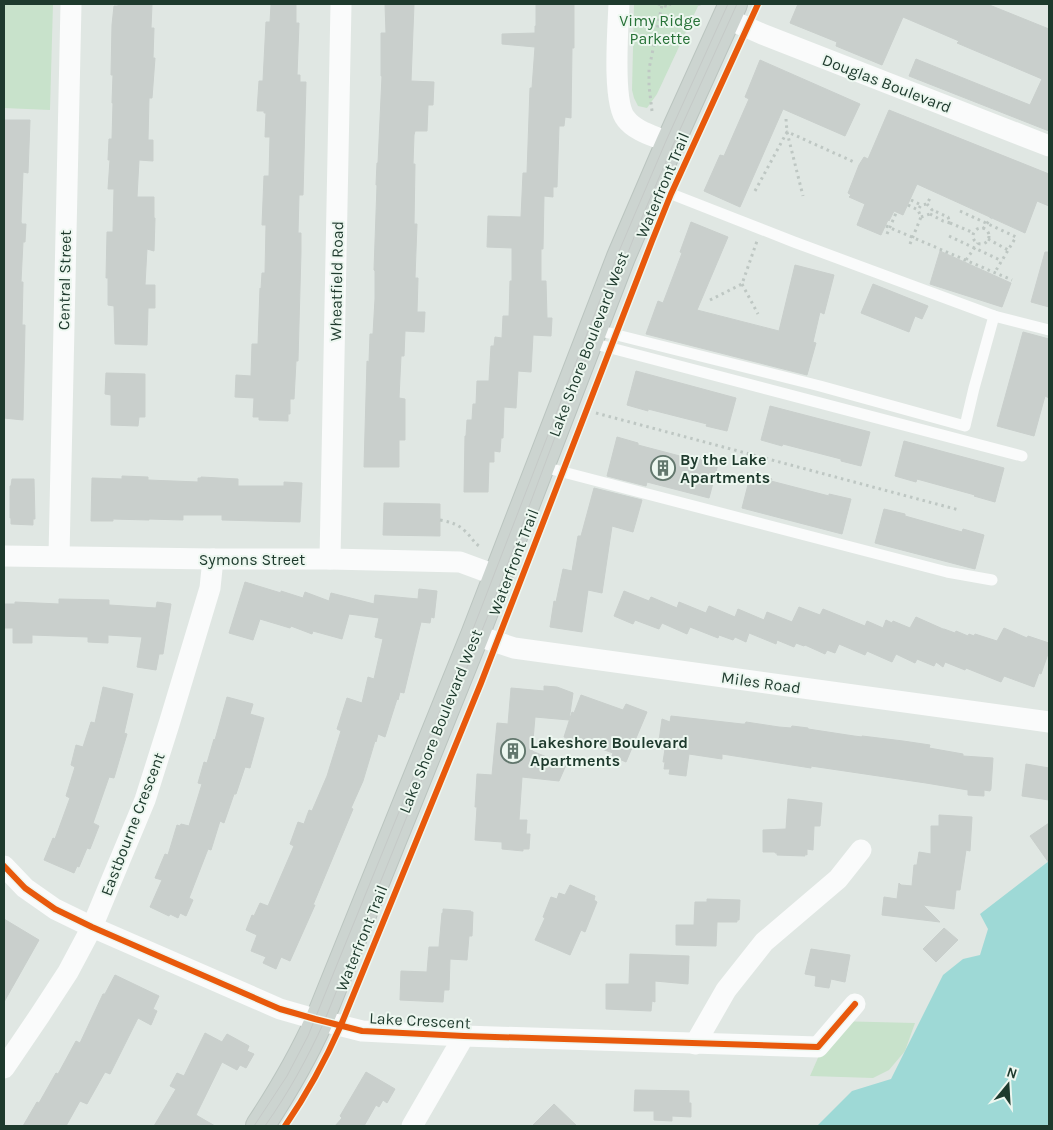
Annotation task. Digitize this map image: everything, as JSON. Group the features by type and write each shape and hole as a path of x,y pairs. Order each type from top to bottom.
{"main road":[{"name":"Lake Shore Boulevard West","path":"260,1126 291,1078 319,1020 476,634 621,257 729,11"}],"street":[{"name":"Central Street","path":"59,556 71,4"},
{"name":"Wheatfield Road","path":"330,559 341,4"},
{"path":"619,4 617,86 619,105 624,118 631,124 670,143"},
{"name":"Douglas Boulevard","path":"729,11 771,37 1049,146"},
{"name":"Symons Street","path":"4,556 460,562 498,576"},
{"name":"Eastbourne Crescent","path":"4,1068 68,972 92,927 145,800 210,588 214,559"},
{"name":"Miles Road","path":"476,634 514,648 1049,722"},
{"path":"695,1044 726,990 764,942 838,879 861,850"},
{"name":"Lake Crescent","path":"4,866 24,888 54,909 92,927 280,1009 362,1030 464,1036 818,1047 855,1004"},
{"path":"412,1126 464,1036"}],"lane":[{"path":"651,186 994,316 1049,330"},
{"path":"591,335 829,389 965,426 994,316"},
{"path":"591,335 1022,456"},
{"path":"540,466 947,572 992,580"}],"path":[{"path":"652,111 649,69 660,4 669,7 670,4"},
{"path":"786,119 787,132 803,196"},
{"path":"787,132 854,162"},
{"path":"755,191 787,132"},
{"path":"918,210 921,206 927,204 931,196"},
{"path":"911,200 921,206"},
{"path":"927,204 932,210 948,217 950,223"},
{"path":"908,205 918,210 921,217"},
{"path":"910,244 921,217 930,214 932,210"},
{"path":"960,211 1016,237 995,272"},
{"path":"887,234 888,226 896,213"},
{"path":"930,214 943,222 974,233"},
{"path":"974,233 979,229 984,229 991,218"},
{"path":"888,226 1012,280"},
{"path":"710,300 742,284 762,229"},
{"path":"974,233 974,239 978,243 984,243 989,236 988,232 984,229"},
{"path":"949,236 1002,261"},
{"path":"988,239 1008,250"},
{"path":"966,260 978,243"},
{"path":"742,284 758,314"},
{"path":"596,413 959,510"},
{"path":"440,520 453,522 479,546"}],"green space":[{"path":"4,4 53,4 50,110 4,108"},
{"name":"Vimy Ridge Parkette","path":"634,4 699,4 657,94 647,108 638,106 632,90"},
{"path":"834,1021 915,1023 905,1051 889,1070 873,1078 810,1076"}],"water":[{"path":"1049,861 1049,1126 817,1126 852,1091 891,1079 943,975 963,959 980,955 988,929 980,914"}],"building":[{"path":"118,4 152,4 151,28 154,28 153,58 155,58 152,98 149,98 148,140 153,140 153,161 139,160 137,197 154,197 154,251 147,249 145,285 155,285 155,308 148,308 147,345 115,344 114,306 108,305 108,278 106,278 107,232 113,232 114,189 108,189 109,139 112,139 113,103 113,75 111,75 112,25 114,6 118,6"},
{"path":"296,4 296,23 299,23 297,75 300,75 300,82 306,82 303,195 299,195 298,233 301,233 301,252 298,361 296,361 294,399 290,399 288,421 259,420 259,417 253,417 254,398 235,397 236,375 251,376 252,344 258,344 260,288 262,273 265,273 266,225 262,225 264,176 269,176 270,137 265,137 266,113 264,111 257,111 259,81 263,81 266,22 270,22 271,5"},
{"path":"385,4 414,4 411,81 434,82 433,105 428,105 427,131 415,131 414,135 414,224 417,224 415,278 418,278 417,312 425,312 424,332 405,331 404,356 401,356 399,398 405,399 405,440 399,440 399,467 364,467 367,361 369,362 370,334 373,334 375,299 376,185 382,76 381,33 386,33"},
{"path":"536,4 574,4 571,118 565,117 564,126 559,126 557,187 553,187 553,197 544,196 541,281 546,281 547,318 552,318 551,336 533,335 531,372 518,371 516,408 504,407 503,438 501,438 500,452 494,451 494,462 489,462 488,492 464,492 467,420 472,420 473,404 476,404 477,381 489,381 491,346 494,346 495,337 502,338 503,316 509,316 512,248 487,247 488,216 521,217 523,173 527,173 530,88 532,88 535,47 502,44 502,34 535,33"},
{"path":"798,4 987,4 1049,29 1049,131 909,76 916,59 1030,105 1042,79 957,43 959,41 903,17 882,65 836,46 837,42 790,23"},
{"path":"760,60 860,104 845,136 783,109 740,207 704,191 720,155 724,156 749,99 745,97"},
{"path":"889,110 1049,174 1049,206 1037,201 1025,233 917,184 903,215 894,211 881,235 857,225 865,204 849,197 851,195 848,193 859,165 864,157 868,159"},
{"path":"4,120 30,120 28,173 23,172 21,222 26,224 21,282 23,282 22,325 25,325 23,420 4,418"},
{"path":"691,222 728,237 697,310 779,331 795,265 834,275 824,314 820,312 813,342 816,343 807,375 646,334 658,301 663,303 682,253 680,252"},
{"path":"940,251 1011,283 1002,307 930,284"},
{"path":"1045,252 1049,252 1049,307 1031,302"},
{"path":"873,284 928,306 922,319 915,316 909,332 861,313"},
{"path":"1023,332 1049,339 1049,398 1045,396 1034,436 997,426"},
{"path":"636,371 736,398 727,431 706,426 707,424 627,405"},
{"path":"106,373 145,374 145,417 139,417 138,426 111,425 111,395 105,394"},
{"path":"770,406 870,432 861,466 841,461 841,459 761,440"},
{"name":"By the Lake Apartments","path":"617,437 638,443 638,445 718,464 709,498 647,482 646,486 607,476"},
{"path":"904,441 1004,468 995,502 917,479 916,482 895,476"},
{"path":"751,473 772,479 771,481 829,496 829,494 851,499 842,534 742,508"},
{"path":"122,476 148,477 148,480 198,482 198,478 201,477 238,479 238,486 284,486 284,482 302,483 300,522 222,520 222,515 183,515 183,520 113,519 113,521 91,521 92,478 122,479"},
{"path":"12,479 34,479 35,519 33,519 33,525 11,524 10,486"},
{"path":"594,488 642,500 633,532 612,526 602,593 588,590 582,632 550,627 554,601 556,602 563,569 572,571 578,536 581,536"},
{"path":"384,503 440,504 440,536 383,535"},
{"path":"884,509 962,532 963,529 984,535 975,569 875,543"},
{"path":"245,582 303,598 305,592 329,601 331,593 374,604 375,595 418,599 419,589 437,591 434,618 431,617 430,623 421,622 404,693 400,692 385,737 378,734 375,741 363,781 351,808 353,809 313,905 315,905 290,961 281,957 276,969 263,963 266,957 251,951 257,935 246,930 252,915 254,916 260,903 268,906 294,846 290,844 298,822 304,824 309,810 312,811 327,776 341,731 337,729 347,698 362,703 368,677 374,679 383,639 375,637 379,618 349,614 342,639 313,631 312,634 291,626 290,628 260,619 253,640 229,633"},
{"path":"624,591 649,601 651,597 677,608 679,602 706,613 709,606 735,617 738,609 764,620 767,612 792,622 799,607 820,615 823,609 865,626 867,621 883,628 886,620 910,628 916,617 955,633 956,631 968,636 969,634 974,636 975,634 997,641 1004,628 1027,638 1028,636 1049,643 1049,651 1034,687 1004,676 1001,682 945,662 943,667 936,662 934,666 917,659 915,663 896,654 892,662 867,651 865,655 839,644 835,653 827,650 825,654 796,643 794,647 777,640 776,644 749,633 746,642 735,637 733,640 719,635 718,638 690,627 687,634 662,623 659,629 635,620 633,624 614,616"},
{"path":"59,599 109,600 109,605 156,608 157,602 171,604 163,654 159,654 156,670 137,667 142,637 108,635 108,643 88,642 88,637 32,635 32,643 13,643 13,628 4,628 4,604 15,604 15,602 59,604"},
{"path":"544,686 557,687 573,693 569,720 535,717 532,751 566,765 559,781 522,777 519,820 527,820 526,834 530,834 529,849 523,849 523,851 502,849 502,842 475,840 477,774 492,775 497,723 508,724 511,688 544,691"},
{"path":"103,687 133,694 124,733 127,734 114,778 109,777 93,823 99,826 90,849 87,848 79,867 77,866 74,873 44,860 53,838 55,839 70,798 66,796 75,767 71,765 76,745 83,747 91,722 95,723"},
{"path":"581,695 623,710 626,704 647,712 626,762 612,756 613,753 564,737 572,712 574,713"},
{"path":"227,697 253,704 250,714 264,718 250,768 245,767 224,823 220,821 211,850 208,849 189,898 193,900 186,916 180,913 178,918 170,914 169,916 150,907 162,880 155,878 165,854 168,855 177,825 189,826 202,784 198,783 204,762 207,763"},
{"path":"671,716 742,724 746,722 779,727 808,728 854,736 930,745 929,748 963,754 963,756 993,758 991,789 990,791 984,790 984,796 968,795 968,790 926,783 722,754 722,759 689,754 686,776 669,774 670,769 664,769 665,749 658,748 662,719 670,722"},
{"path":"1026,764 1049,768 1049,800 1022,796"},
{"path":"788,799 822,803 820,826 814,826 813,850 807,849 807,855 805,854 805,856 777,855 775,852 763,852 763,830 786,829"},
{"path":"939,815 972,817 970,851 966,850 960,890 956,890 954,909 923,905 940,922 882,915 884,897 897,899 899,883 912,886 914,865 917,865 919,852 931,854 931,826 939,826"},
{"path":"1049,823 1049,863 1030,836"},
{"path":"570,885 595,896 594,900 597,902 585,932 581,930 570,955 535,940 545,918 543,917 551,897 557,899 559,893 565,895"},
{"path":"707,899 740,900 739,920 737,922 717,922 716,946 676,945 676,925 694,925 695,902 707,902"},
{"path":"443,909 473,912 472,936 469,936 467,960 450,959 449,990 444,990 443,1002 400,1000 401,971 427,972 429,947 439,947"},
{"path":"4,919 39,940 4,1002"},
{"path":"944,928 958,940 936,962 923,949"},
{"path":"811,949 850,955 845,982 831,979 829,988 815,986 816,976 805,974"},
{"path":"630,954 689,956 688,984 655,981 655,1002 652,1001 651,1011 606,1009 606,984 629,984"},
{"path":"115,975 159,996 153,1009 157,1011 151,1025 138,1018 110,1074 105,1072 87,1104 80,1101 66,1126 23,1126 56,1073 58,1074 76,1041 80,1043 103,994 105,994"},
{"path":"205,1033 222,1042 227,1034 249,1046 247,1051 254,1054 246,1068 240,1065 237,1070 222,1062 196,1115 215,1126 154,1126 176,1089 170,1086 177,1073 184,1076"},
{"path":"366,1072 395,1089 387,1103 383,1100 379,1107 376,1105 364,1126 335,1126 342,1118 340,1116"},
{"path":"635,1090 689,1091 691,1117 672,1116 672,1121 654,1120 654,1111 634,1111"},
{"path":"554,1104 577,1126 532,1126"}],"tram line":[{"path":"254,1126 287,1076 308,1036 470,637 617,256 666,141 728,4"},
{"path":"265,1126 297,1075 324,1022 493,603 555,437 640,222 737,4"}],"cycle path":[{"name":"Waterfront Trail","path":"285,1126 315,1077 341,1025 481,683 671,194 758,4"},
{"path":"4,866 25,888 55,909 92,927 280,1009 362,1031 818,1047 855,1004"}],"place":[{"name":"By the Lake Apartments","path":"663,468"},
{"name":"Lakeshore Boulevard Apartments","path":"513,751"}]}
